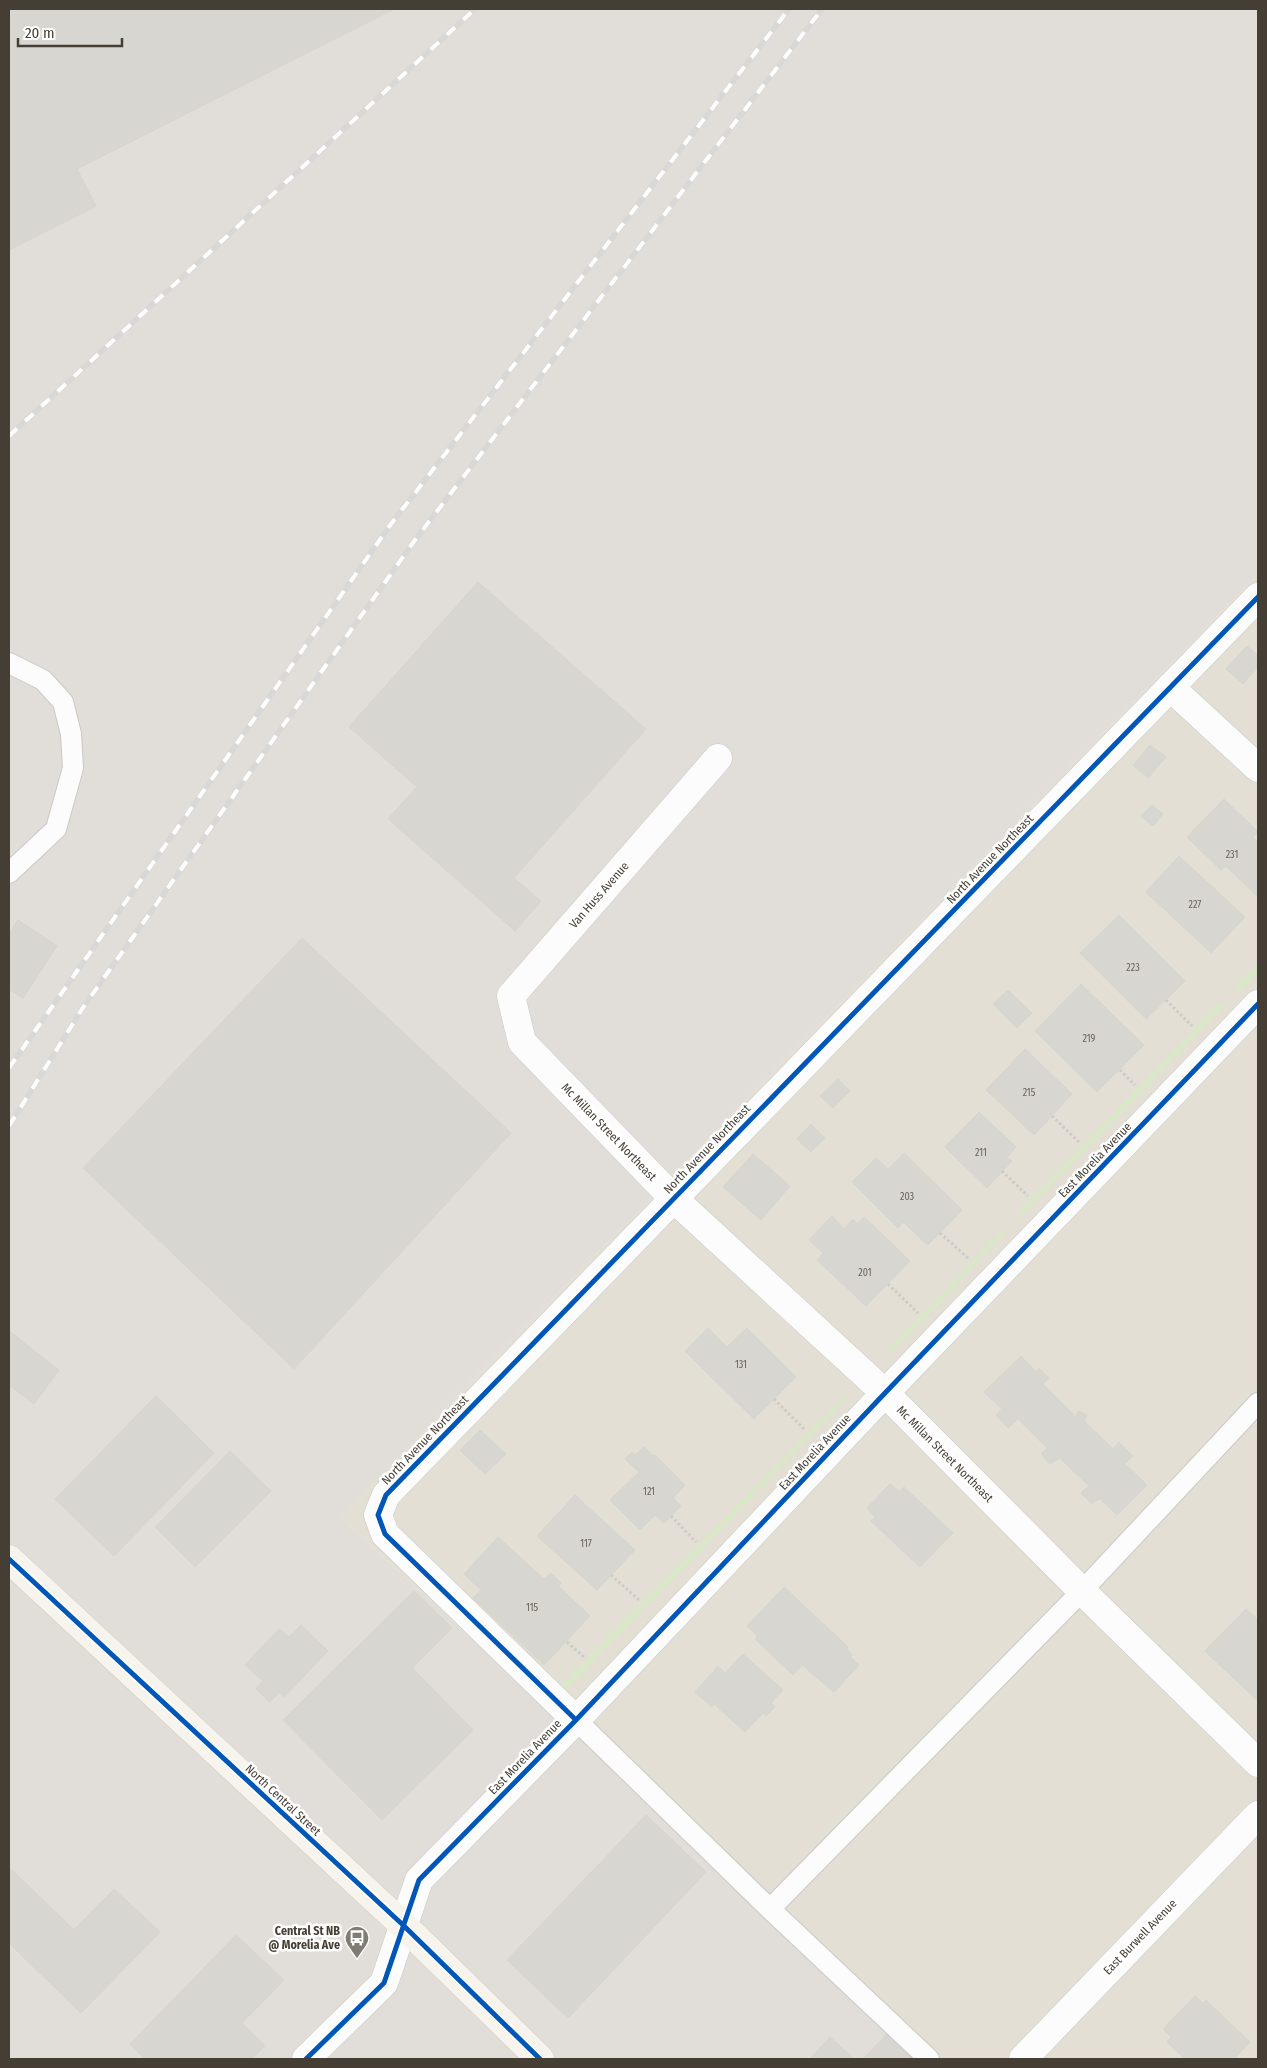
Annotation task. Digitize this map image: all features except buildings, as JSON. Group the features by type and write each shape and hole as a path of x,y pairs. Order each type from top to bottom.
{"main road":[{"name":"North Central Street","path":"9,1559 403,1926 540,2059"}],"street":[{"name":"North Avenue Northeast","path":"576,1720 385,1534 378,1515 386,1495 1258,597"},
{"path":"1170,687 1258,768"},
{"name":"Van Huss Avenue","path":"522,1042 511,996 718,758"},
{"name":"East Morelia Avenue","path":"306,2059 384,1983 418,1880 576,1720 885,1393 1258,1004"},
{"name":"Mc Millan Street Northeast","path":"522,1042 673,1198 885,1393 1082,1591 1258,1763"},
{"name":"East Burwell Avenue","path":"1023,2059 1258,1815"}],"lane":[{"path":"9,663 43,680 63,702 71,734 73,768 56,829 9,873"},
{"path":"770,1909 1082,1591 1258,1403"},
{"path":"576,1720 770,1909 929,2059"}],"path":[{"path":"1166,1000 1193,1026"},
{"path":"1120,1070 1136,1086"},
{"path":"1052,1116 1080,1143"},
{"path":"1002,1172 1029,1197"},
{"path":"940,1232 969,1260"},
{"path":"888,1284 918,1313"},
{"path":"774,1399 805,1430"},
{"path":"671,1516 696,1542"},
{"path":"611,1575 639,1600"},
{"path":"567,1642 584,1657"}],"shaded area":[{"path":"9,9 1258,9 1258,574 340,1517 925,2059 9,2059"},
{"path":"1258,574 1258,2059 925,2059 340,1517"}],"green space":[{"path":"1258,963 1258,971 1239,992 1234,988"},
{"path":"1220,1002 1224,1006 1020,1218 1015,1216"},
{"path":"1005,1228 1006,1233 892,1351 889,1348"},
{"path":"844,1396 846,1398 835,1411 566,1690 558,1689"}],"railway":[{"path":"9,436 475,9"},
{"path":"9,1068 391,524 789,9"},
{"path":"9,1126 84,1006 415,540 822,9"}],"cycle path":[{"path":"576,1720 385,1534 378,1515 386,1495 1258,597"},
{"path":"306,2059 384,1983 419,1880 576,1720 885,1393 1258,1004"},
{"path":"9,1559 403,1925 540,2059"}],"place":[{"name":"Central St NB @ Morelia Ave","path":"357,1959"}]}
